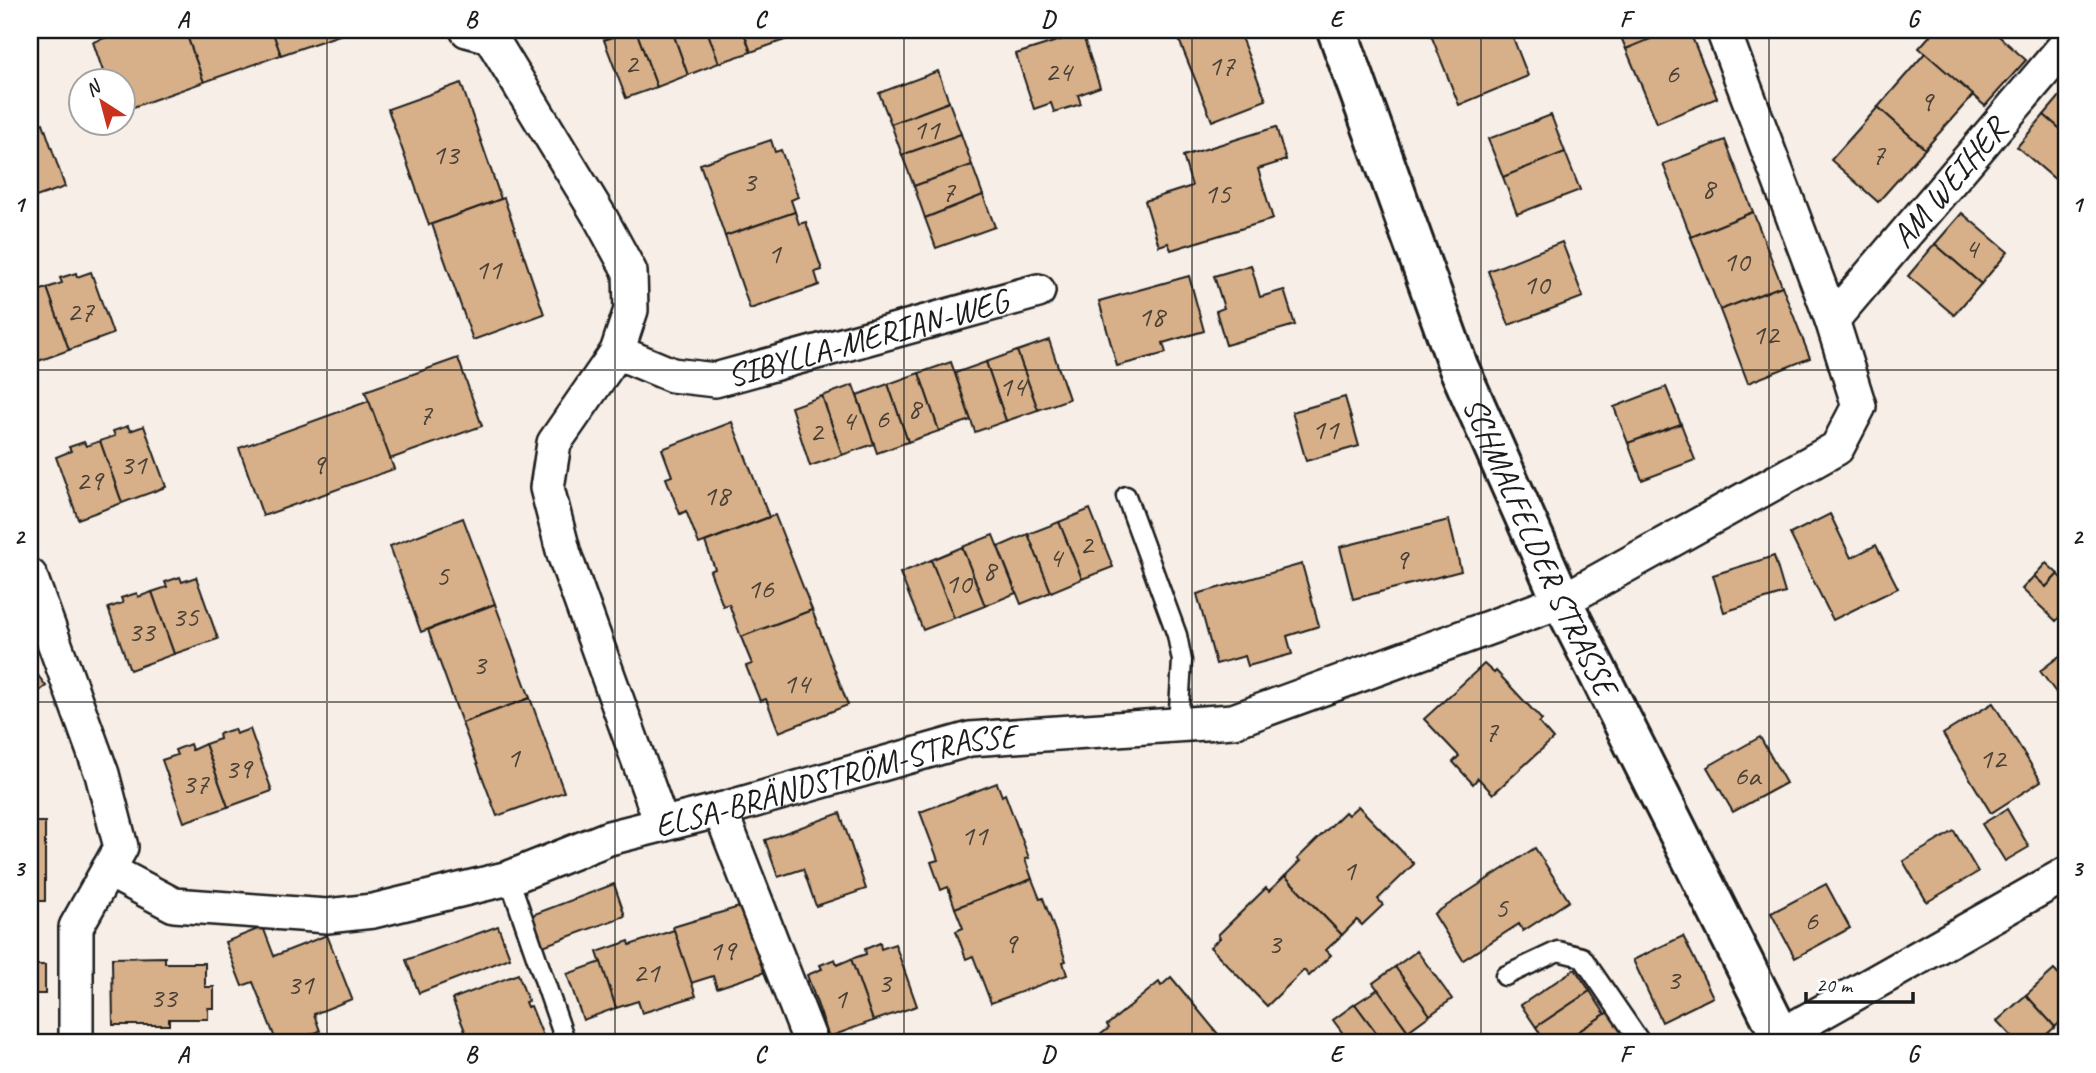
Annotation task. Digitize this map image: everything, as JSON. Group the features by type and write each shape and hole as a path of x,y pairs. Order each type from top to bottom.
{"main road":[{"name":"SCHMALFELDER STRASSE","path":"1338,30 1458,366 1562,601 1779,1041"}],"street":[{"name":"ELSA-BRÄNDSTRÖM-STRASSE","path":"108,870 174,905 327,916 373,911 509,878 608,838 720,810 970,738 1233,721 1562,601 1837,448 1859,406 1832,320 1723,30"},
{"name":"AM WEIHER","path":"1832,320 2066,43 2061,30"},
{"path":"488,32 600,217 630,272 631,310 617,352 554,443 547,488 564,554 662,825"},
{"name":"SIBYLLA-MERIAN-WEG","path":"617,352 672,375 715,380 1038,291"},
{"path":"30,576 102,774 121,847 76,927 76,1043"},
{"path":"720,810 811,1043"},
{"path":"1779,1041 2066,874"}],"lane":[{"path":"1126,496 1177,635 1182,661 1178,725"},
{"path":"509,878 566,1043"},
{"path":"1505,976 1558,951 1582,957 1641,1043"}],"building":[{"path":"127,30 185,30 204,82 136,106 136,66 101,66 93,42"},
{"path":"185,30 272,30 281,55 204,82"},
{"path":"272,30 354,30 281,55"},
{"path":"636,30 657,87 626,98 604,40"},
{"path":"636,30 672,30 688,75 657,87"},
{"path":"672,30 707,30 719,63 688,75"},
{"path":"707,30 743,30 751,52 719,63"},
{"path":"743,30 778,30 782,41 751,52"},
{"path":"778,30 811,30 782,41"},
{"path":"1175,30 1238,30 1266,100 1212,121"},
{"path":"1429,30 1510,30 1528,76 1459,105"},
{"path":"1618,30 1672,30 1626,49"},
{"path":"1672,30 1689,30 1717,98 1657,123 1626,49"},
{"path":"1935,30 1992,30 2026,60 1985,106 1919,48"},
{"path":"1082,33 1100,87 1078,95 1081,104 1054,112 1051,103 1034,109 1016,54"},
{"path":"1925,53 1973,95 1925,149 1878,107"},
{"path":"938,71 949,102 891,124 879,93"},
{"path":"461,83 501,199 429,225 388,109"},
{"path":"2066,89 2066,134 2044,115"},
{"path":"949,102 961,134 902,155 891,124"},
{"path":"1878,107 1925,149 1878,202 1831,160"},
{"path":"1551,115 1565,152 1503,177 1488,139"},
{"path":"2044,115 2066,134 2066,182 2063,186 2017,147"},
{"path":"43,123 65,187 30,199 30,128"},
{"path":"1276,127 1286,160 1258,169 1273,219 1171,250 1168,243 1159,246 1145,201 1192,186 1183,156"},
{"path":"961,134 972,165 914,186 902,155"},
{"path":"771,140 775,152 781,150 798,197 791,200 795,212 725,236 700,164"},
{"path":"1725,140 1753,212 1691,237 1663,164"},
{"path":"1565,152 1580,190 1517,214 1503,177"},
{"path":"972,165 983,195 925,218 914,186"},
{"path":"983,195 995,227 936,248 925,218"},
{"path":"504,198 544,314 473,340 432,224"},
{"path":"795,212 799,224 806,222 822,270 815,272 819,285 750,309 725,236"},
{"path":"1753,212 1782,286 1720,310 1691,237"},
{"path":"1962,213 2008,252 1981,284 1935,244"},
{"path":"1562,242 1583,297 1509,325 1488,271"},
{"path":"1935,244 1981,284 1954,315 1908,276"},
{"path":"1251,265 1260,297 1284,290 1295,325 1226,345 1216,311 1224,308 1214,276"},
{"path":"91,272 113,334 69,350 47,288 62,283 60,278 76,273 77,277"},
{"path":"1189,276 1204,331 1163,343 1166,353 1117,366 1099,301"},
{"path":"1782,286 1810,358 1748,383 1720,310"},
{"path":"32,288 33,293 47,288 69,350 30,364 30,289"},
{"path":"1049,340 1069,399 1038,410 1017,351"},
{"path":"1017,351 1038,410 1006,421 986,362"},
{"path":"458,358 482,426 390,459 365,391"},
{"path":"951,362 971,420 939,431 919,373"},
{"path":"986,362 1006,421 975,432 955,373"},
{"path":"919,373 939,431 908,442 888,384"},
{"path":"888,384 908,442 877,453 857,395"},
{"path":"853,385 874,444 842,455 822,396"},
{"path":"1666,387 1681,424 1628,443 1614,407"},
{"path":"822,396 842,455 810,466 791,407"},
{"path":"1345,397 1359,446 1306,461 1292,412"},
{"path":"369,401 394,469 263,516 239,448"},
{"path":"732,422 769,517 699,544 686,511 680,514 666,478 672,476 662,449"},
{"path":"1681,424 1695,460 1642,480 1628,443"},
{"path":"128,426 130,431 144,426 166,487 122,503 100,441 115,436 113,431"},
{"path":"100,441 122,503 78,519 56,457 71,451 69,447 84,442 86,446"},
{"path":"1090,509 1113,567 1082,579 1059,522"},
{"path":"1830,514 1851,558 1876,545 1898,588 1833,620 1790,534"},
{"path":"775,515 812,610 741,637 729,604 723,606 710,571 715,569 705,542"},
{"path":"463,518 495,604 421,632 390,546"},
{"path":"1449,520 1461,571 1353,599 1340,547"},
{"path":"1059,522 1082,579 1051,592 1028,534"},
{"path":"1028,534 1051,592 1021,604 998,547"},
{"path":"993,535 1016,593 985,606 962,547"},
{"path":"962,547 985,606 954,618 931,560"},
{"path":"1774,556 1785,593 1724,612 1713,575"},
{"path":"931,560 954,618 923,630 900,573"},
{"path":"2046,563 2058,574 2046,587 2034,576"},
{"path":"1302,564 1319,626 1287,636 1292,654 1248,666 1245,656 1216,664 1197,594"},
{"path":"2058,574 2066,582 2066,610 2056,621 2022,589 2034,576 2046,587"},
{"path":"180,577 182,582 196,577 218,639 174,654 152,592 167,587 165,582"},
{"path":"152,592 174,654 130,670 108,608 123,603 121,598 137,593 138,597"},
{"path":"495,604 530,698 462,723 428,630"},
{"path":"812,610 848,705 779,732 766,699 760,701 746,666 752,664 741,637"},
{"path":"2066,651 2066,700 2063,702 2040,671"},
{"path":"1484,664 1494,673 1496,671 1542,720 1539,723 1553,739 1493,794 1478,778 1473,784 1453,762 1459,756 1424,719"},
{"path":"30,665 46,686 30,698"},
{"path":"530,698 564,792 497,816 462,723"},
{"path":"1993,703 2041,781 1991,813 1943,734"},
{"path":"234,729 236,734 250,729 272,791 228,807 205,744 220,739 219,734"},
{"path":"1760,737 1786,783 1733,812 1707,767"},
{"path":"190,744 192,750 205,744 228,807 184,822 162,760 177,755 175,750"},
{"path":"997,783 1002,796 1005,794 1029,858 1025,859 1032,879 955,908 948,887 941,890 931,862 938,860 920,812"},
{"path":"1358,806 1414,864 1378,899 1383,905 1362,925 1357,920 1342,935 1285,876 1300,861 1297,859 1345,812 1348,815"},
{"path":"2007,809 2029,847 2005,861 1982,824"},
{"path":"840,813 866,889 816,906 803,869 778,877 765,840"},
{"path":"30,822 45,822 45,901 30,901"},
{"path":"1954,831 1978,872 1927,902 1903,861"},
{"path":"1535,848 1569,901 1523,931 1519,924 1463,960 1434,914"},
{"path":"1285,876 1342,935 1326,950 1331,955 1309,976 1304,970 1267,1006 1210,947 1220,938 1218,935 1266,888 1269,891"},
{"path":"1032,879 1040,899 1043,898 1066,961 1063,962 1067,975 991,1003 973,956 966,959 956,931 963,928 955,908"},
{"path":"614,884 625,916 543,946 532,915"},
{"path":"1826,884 1850,928 1795,958 1771,913"},
{"path":"749,904 771,970 717,988 713,976 691,983 673,927"},
{"path":"498,926 510,958 419,993 406,960"},
{"path":"263,927 274,956 327,935 352,999 314,1014 320,1031 288,1043 277,1043 253,982 242,986 225,942"},
{"path":"674,930 696,996 642,1013 638,1001 616,1008 597,952 629,941 630,945"},
{"path":"1683,936 1713,997 1662,1022 1633,960"},
{"path":"880,943 881,949 895,944 917,1006 873,1021 851,959 866,954 865,949"},
{"path":"1417,951 1452,999 1430,1015 1395,967"},
{"path":"165,957 165,963 205,963 205,987 214,987 214,1008 208,1008 208,1019 169,1019 169,1025 113,1025 112,958"},
{"path":"835,959 837,965 851,959 873,1021 829,1037 807,975 822,969 820,965"},
{"path":"601,962 616,1008 583,1020 567,974"},
{"path":"30,965 45,965 45,994 30,994"},
{"path":"1395,967 1430,1015 1408,1031 1373,983"},
{"path":"1575,969 1590,991 1536,1027 1521,1005"},
{"path":"2054,970 2066,983 2066,1017 2055,1027 2026,995"},
{"path":"518,974 528,1001 525,1002 527,1007 531,1006 545,1041 479,1043 477,1040 470,1043 452,999"},
{"path":"1171,977 1223,1040 1219,1043 1092,1041 1159,982 1161,986"},
{"path":"1378,989 1412,1037 1403,1043 1384,1043 1355,1004"},
{"path":"1590,991 1605,1014 1561,1043 1546,1043 1536,1027"},
{"path":"2026,995 2055,1027 2037,1043 2018,1043 1997,1021"},
{"path":"1355,1004 1384,1043 1350,1043 1333,1020"},
{"path":"1610,1011 1624,1033 1609,1043 1561,1043"}]}
